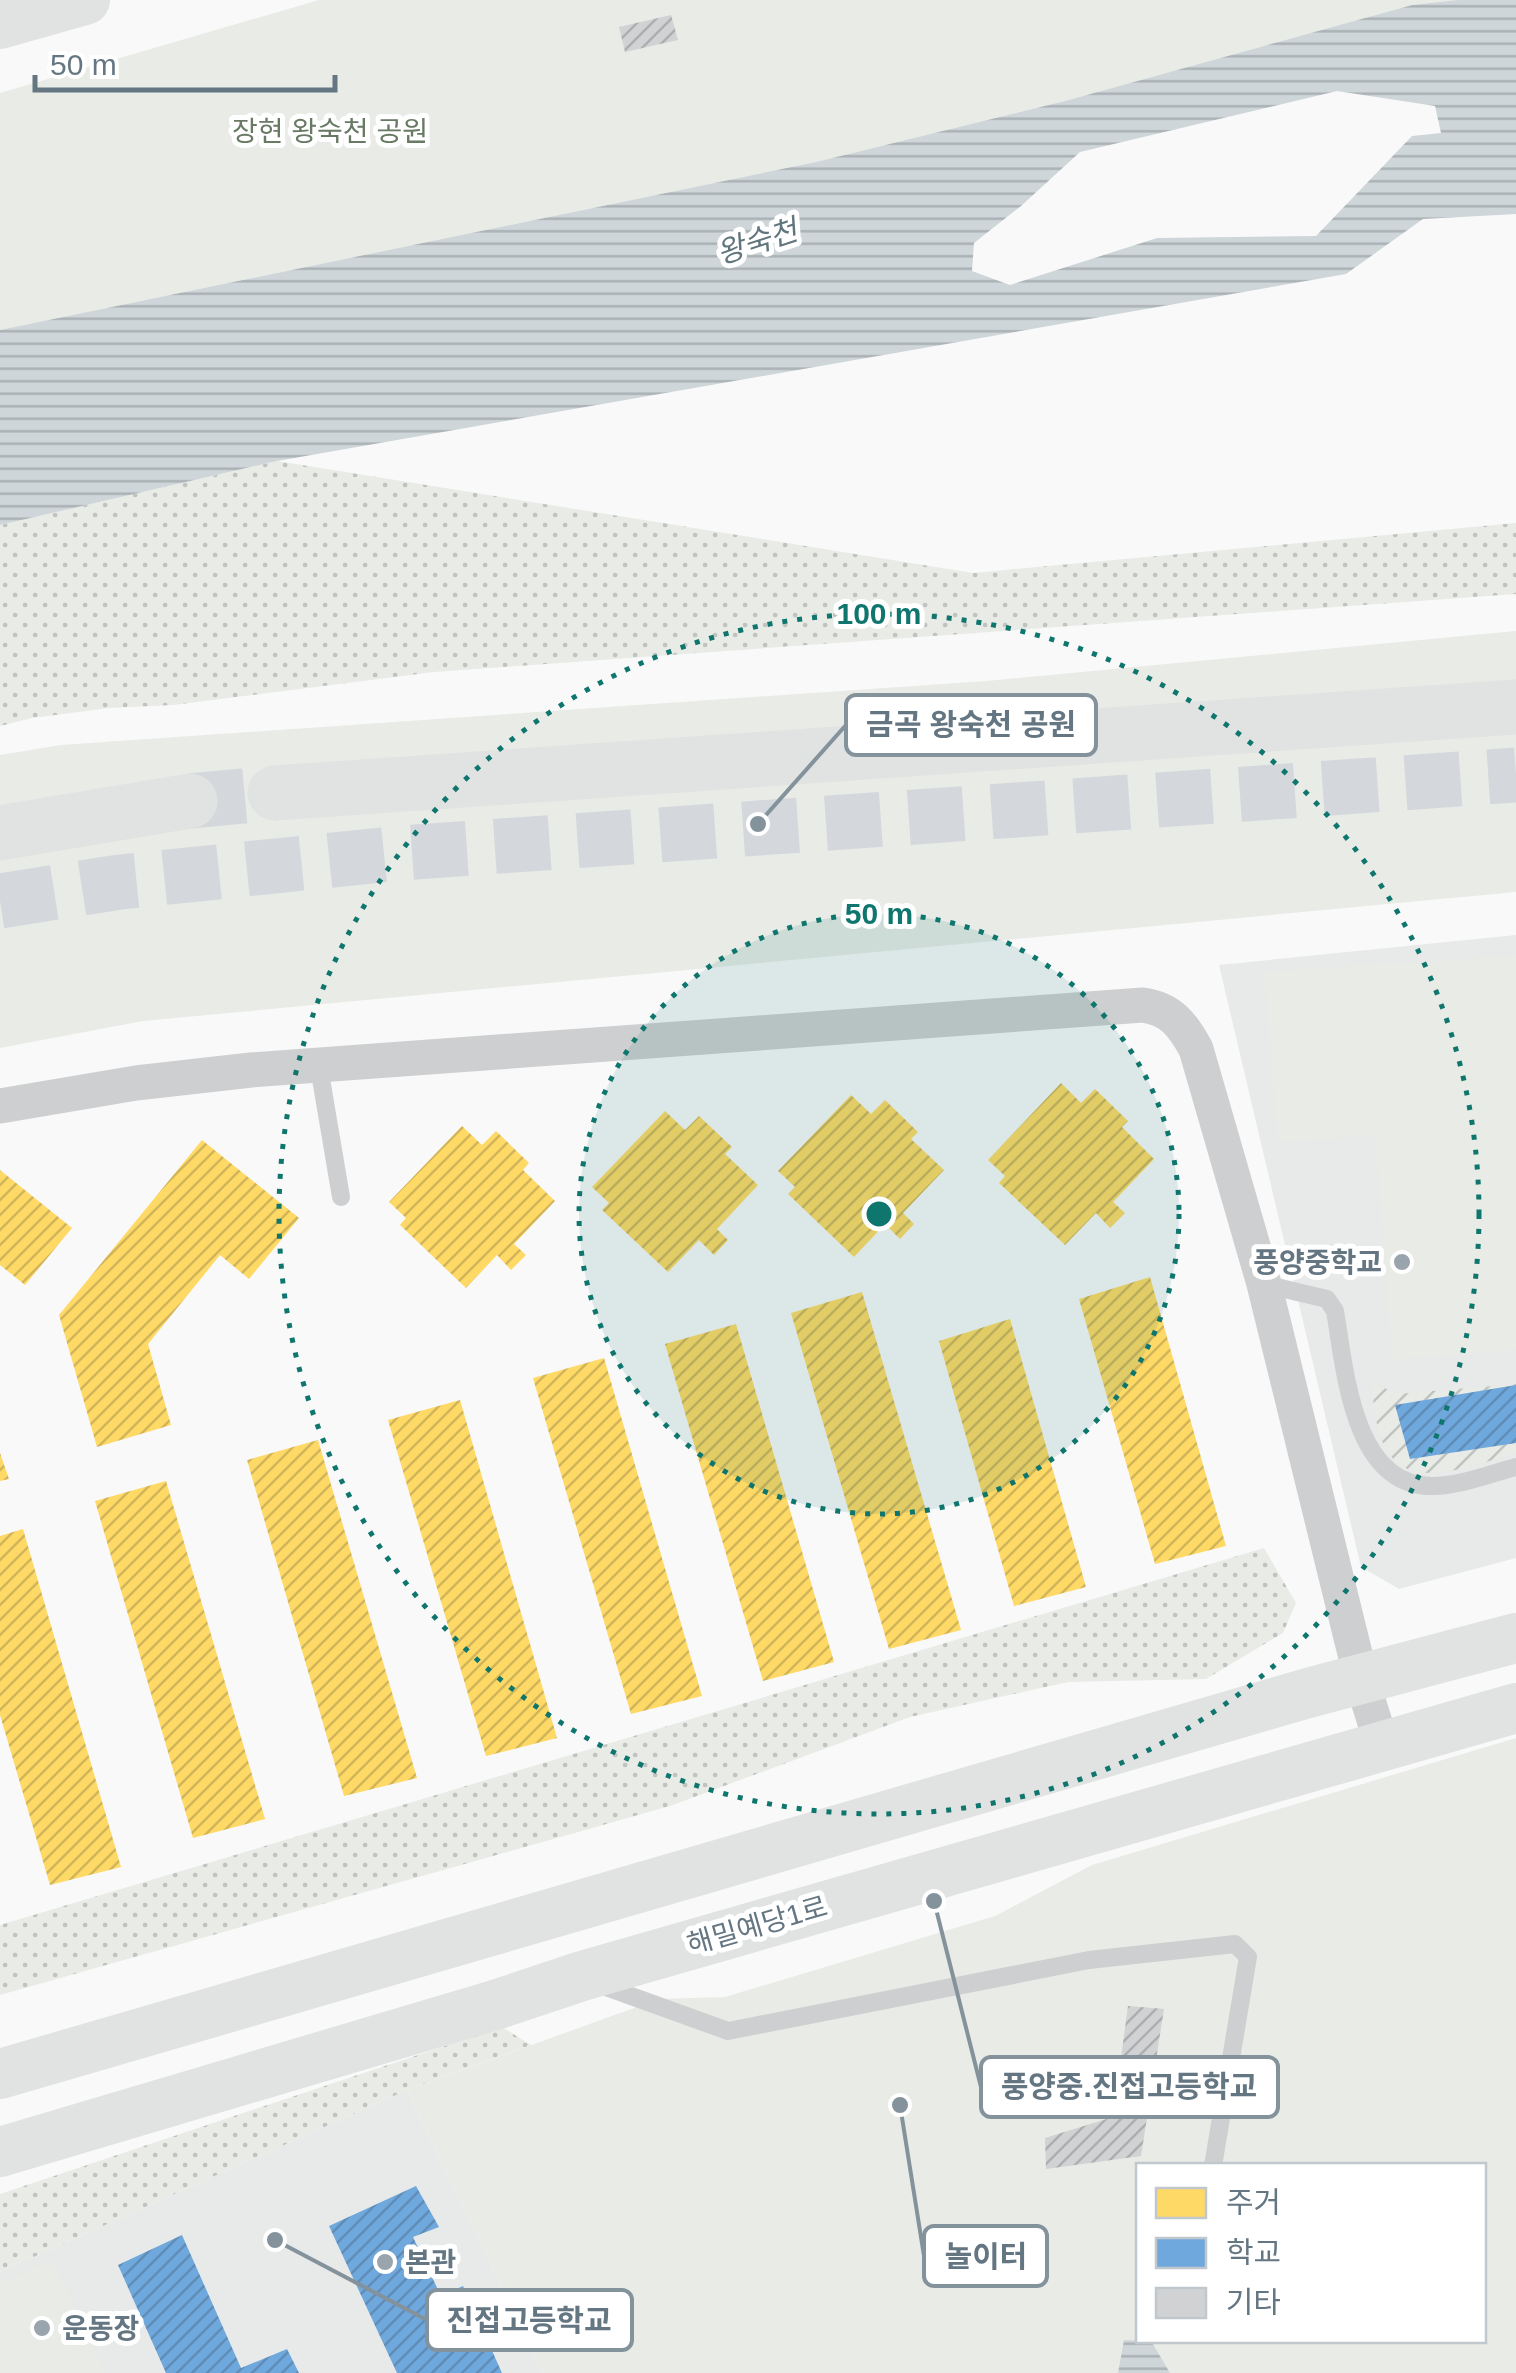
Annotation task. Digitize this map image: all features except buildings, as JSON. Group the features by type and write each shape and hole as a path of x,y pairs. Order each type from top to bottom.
{"highway":[{"path":"275,794 1516,707"},
{"path":"0,833 190,801"}],"street":[{"path":"0,24 85,0"},
{"path":"0,1106 136,1083 319,1067 1157,1007 1173,1015 1196,1050 1264,1284 1361,1678 1382,1745"},
{"path":"0,2074 1361,1678 1516,1638"},
{"name":"해밀예당1로","path":"0,2152 582,1976 1516,1708"}],"lane":[{"path":"319,1067 341,1197"},
{"path":"1264,1284 1327,1299 1335,1311 1350,1402 1365,1440 1387,1470 1408,1482 1430,1486 1459,1483 1516,1467"},
{"path":"582,1976 610,1991 728,2031 1090,1960 1235,1944 1248,1957 1213,2163"}],"shaded area":[{"name":"풍양중학교","path":"1516,935 1516,1558 1399,1589 1361,1567 1219,965"},
{"path":"407,2090 542,2373 0,2373 0,2272"}],"green space":[{"name":"장현 왕숙천 공원","path":"319,0 1457,0 1412,5 1065,101 816,162 0,330 0,93"},
{"path":"277,461 973,573 1516,523 1516,594 434,672 173,705 109,708 0,726 0,525"},
{"path":"1516,631 1516,892 143,1021 0,1048 0,755 61,745 986,681"},
{"path":"1516,956 1516,1350 1392,1360 1375,1135 1278,1142 1264,971"},
{"path":"1372,1382 1397,1394 1516,1384 1516,1453 1434,1473 1414,1471 1397,1463 1385,1446 1376,1420"},
{"path":"1264,1548 1296,1603 1283,1633 1206,1679 1068,1682 910,1717 670,1806 0,1995 0,1925"},
{"path":"1516,1738 1516,2373 542,2373 407,2090 659,1999 725,1997 995,1916 1092,1865"},
{"path":"502,2027 531,2045 407,2090 0,2272 0,2194"},
{"name":"운동장","path":"52,2260 105,2373 0,2373 0,2283"}],"water":[{"name":"왕숙천","path":"1516,0 1516,214 1423,219 1346,274 277,461 0,525 0,330 816,162 1065,101 1412,5","holes":["1337,91 1435,106 1441,133 1412,136 1316,236 1157,238 1010,285 972,271 974,243 1080,152"]},
{"path":"1124,2340 1152,2343 1170,2373 1118,2373"}],"tunnel":[{"path":"0,901 120,882 401,853 1516,775"},
{"path":"190,801 275,793"}],"place":[{"name":"금곡 왕숙천 공원","path":"758,824"},
{"name":"풍양중학교","path":"1402,1262"},
{"name":"풍양중.진접고등학교","path":"934,1901"},
{"name":"놀이터","path":"900,2105"},
{"name":"진접고등학교","path":"275,2240"},
{"name":"본관","path":"385,2262"},
{"name":"운동장","path":"42,2328"}]}
